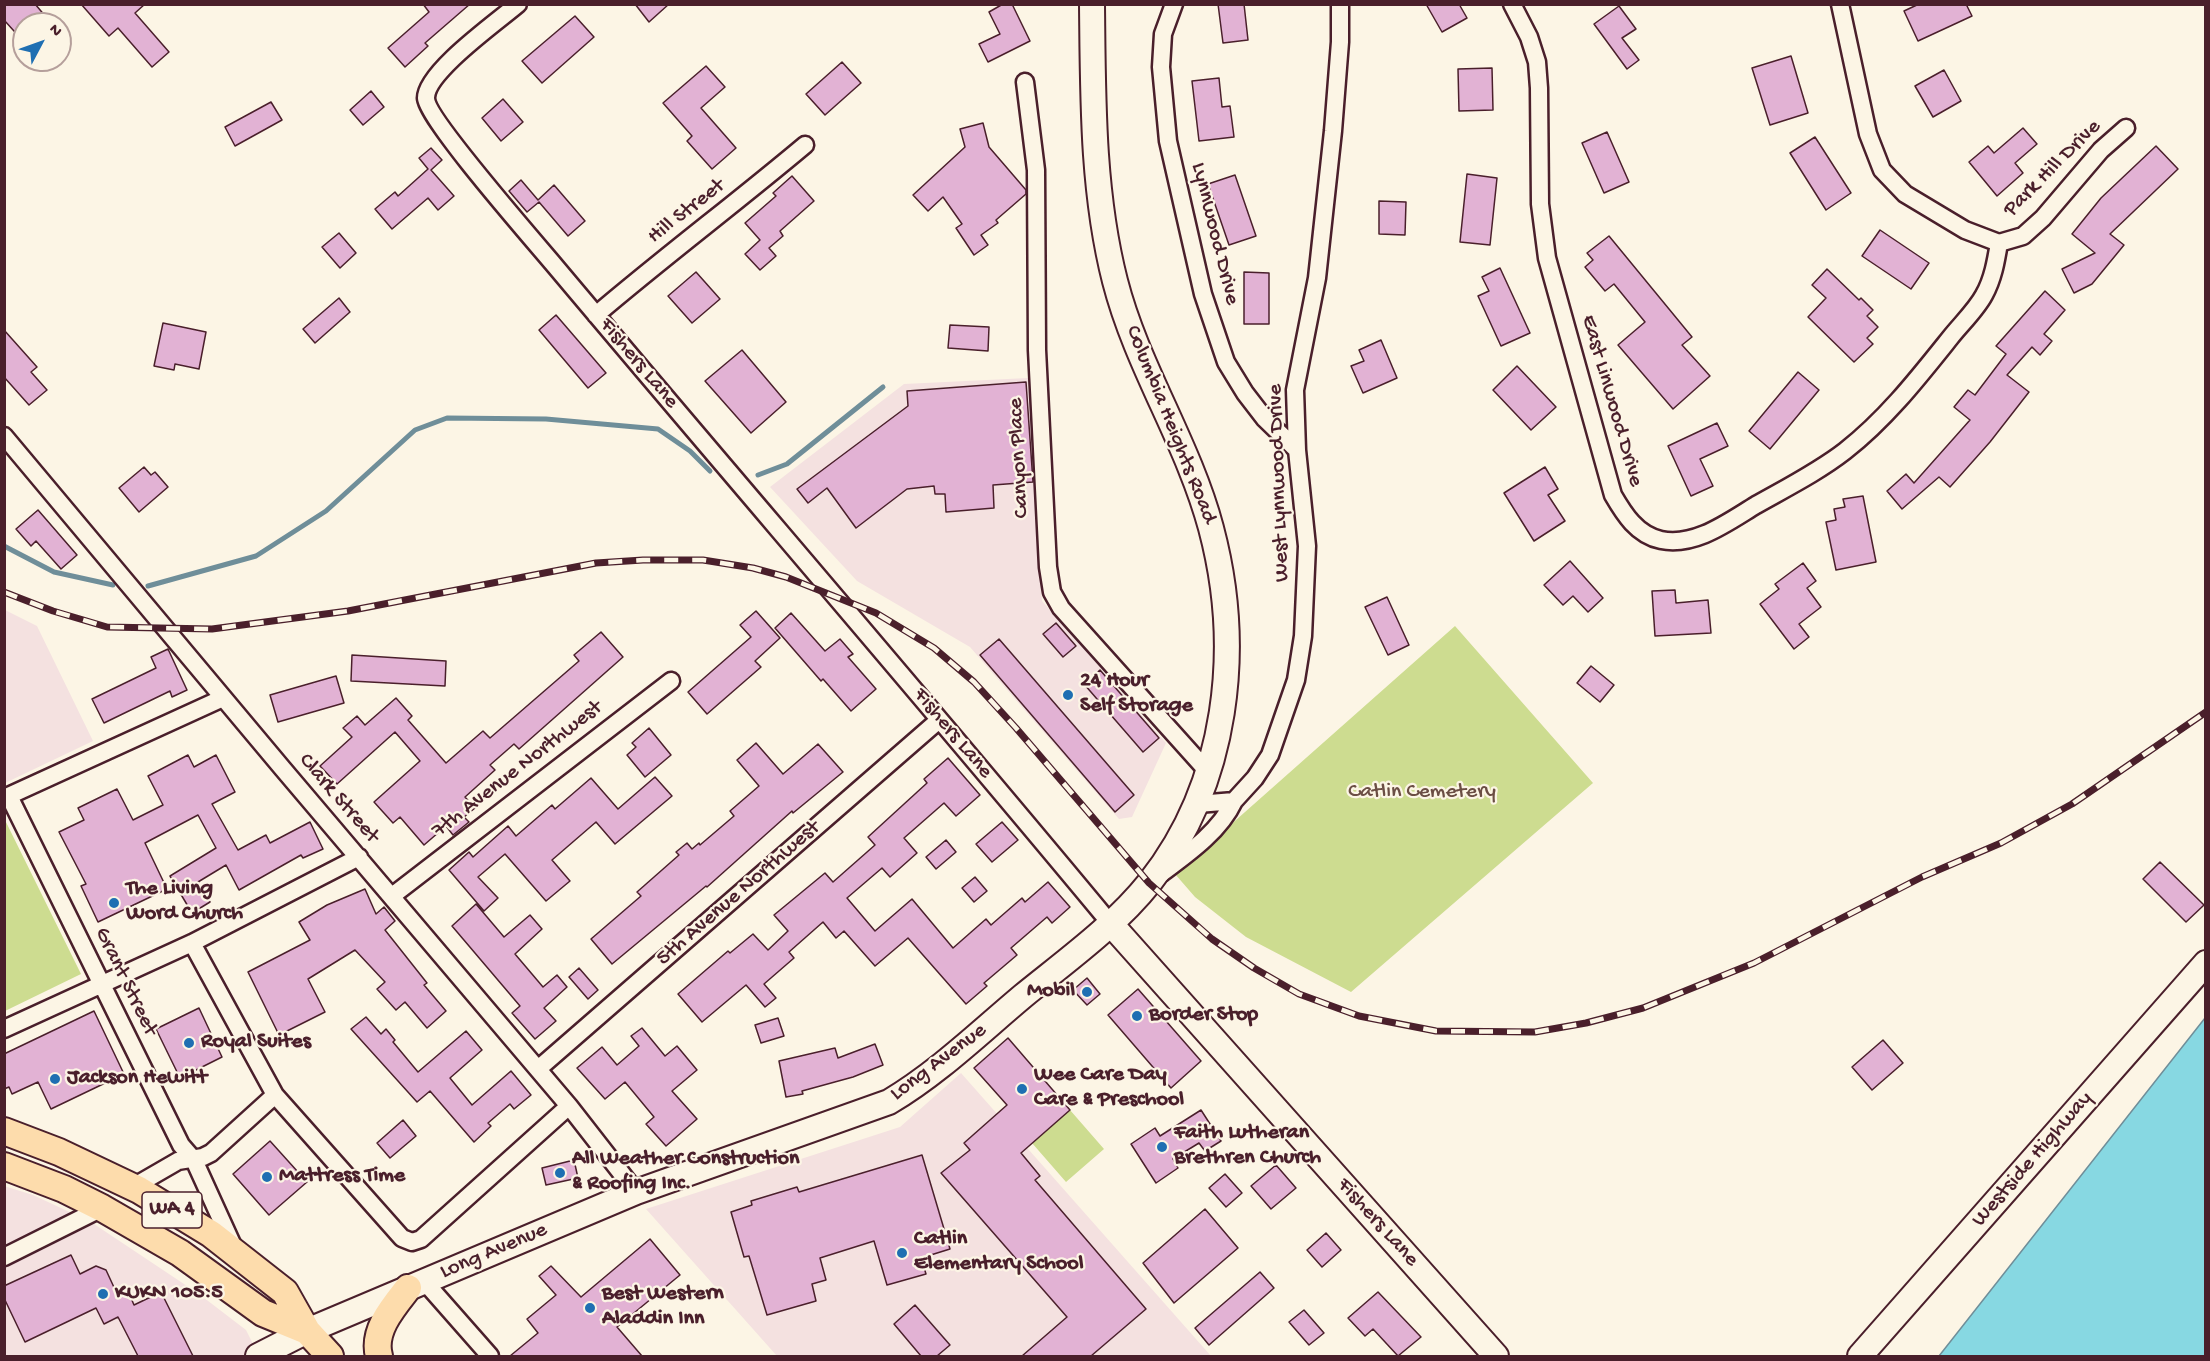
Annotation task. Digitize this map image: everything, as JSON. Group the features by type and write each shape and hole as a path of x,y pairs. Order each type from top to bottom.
{"main road":[{"name":"WA 4","path":"4,1131 59,1152 133,1187 211,1234 285,1292 307,1331 330,1356"},
{"name":"WA 4","path":"4,1166 64,1189 102,1208 180,1253 263,1313 307,1331"},
{"path":"379,1356 379,1341 384,1319 416,1285"}],"street":[{"name":"Fishers Lane","path":"518,4 443,66 431,83 426,98 433,117 596,315 1110,923 1495,1356"},
{"name":"Columbia Heights Road","path":"1092,4 1096,156 1104,221 1115,280 1132,334 1182,444 1200,490 1222,576 1227,625 1227,670 1222,720 1209,773 1198,804 1149,883 1110,923"},
{"name":"Lynnwood Drive","path":"1174,4 1163,34 1161,67 1168,141 1203,294 1226,362 1265,419 1297,450"},
{"name":"West Lynnwood Drive","path":"1149,883 1187,855 1226,817 1234,801 1256,778 1270,755 1296,680 1303,636 1306,546 1297,450 1295,390 1320,255 1340,42 1340,4"},
{"name":"East Linwood Drive","path":"1512,4 1529,37 1537,62 1540,204 1547,258 1613,495 1626,517 1644,534 1660,540 1676,542 1695,538 1813,472 1867,434 1902,396 1984,296 1994,271 1999,243"},
{"name":"Park Hill Drive","path":"1840,4 1854,60 1868,134 1882,170 1905,194 1965,230 1999,243 2023,236 2043,218 2101,150 2126,128"},
{"name":"Canyon Place","path":"1025,82 1036,170 1037,351 1048,567 1052,592 1061,609 1209,773"},
{"name":"Hill Street","path":"596,315 649,270 738,202 804,145"},
{"name":"Clark Street","path":"4,436 569,1106 636,1192"},
{"name":"7th Avenue Northwest","path":"392,896 671,681"},
{"path":"7,797 223,698"},
{"name":"5th Avenue Northwest","path":"538,1069 939,720"},
{"name":"Grant Street","path":"7,797 181,1145 194,1160 235,1251"},
{"path":"1198,804 1234,801"},
{"path":"4,1029 192,943 359,857"},
{"name":"Long Avenue","path":"307,1331 636,1192 889,1102 909,1090 941,1065 1110,923"},
{"path":"192,943 275,1095 402,1238 412,1242 421,1239 569,1106"},
{"name":"Westside Highway","path":"1860,1356 2205,963"},
{"path":"133,1187 178,1161 194,1160 211,1153 275,1095"},
{"path":"4,1257 102,1208"},
{"path":"416,1285 490,1356"},
{"path":"270,1354 307,1331"}],"shaded area":[{"path":"1028,378 1042,601 1166,743 1132,817 1119,819 970,647 857,581 770,487 904,384"},
{"path":"5,610 37,626 93,741 5,783"},
{"name":"Catlin Elementary School","path":"961,1073 1211,1356 777,1356 646,1209 900,1127"},
{"path":"4,1186 33,1195 91,1222 199,1294 246,1330 259,1356 5,1356"}],"green space":[{"name":"Catlin Cemetery","path":"1455,626 1593,783 1351,992 1246,937 1195,897 1175,874"},
{"path":"4,818 81,974 5,1011 4,1011"},
{"path":"1070,1110 1104,1149 1066,1182 1032,1143"}],"water":[{"path":"2205,1018 2205,1356 1939,1356"}],"building":[{"path":"4,4 35,4 42,12 12,12 12,29 4,20"},
{"path":"81,4 145,4 135,13 169,52 152,67 118,28 109,36"},
{"path":"423,4 470,4 425,43 428,46 405,67 388,48 429,12"},
{"path":"635,4 669,4 649,22"},
{"path":"1003,4 1012,4 1030,41 988,62 979,44 1000,34 989,12"},
{"path":"1218,4 1244,4 1248,40 1223,43"},
{"path":"1426,4 1459,4 1467,18 1442,32"},
{"path":"1919,4 1966,4 1972,16 1918,41 1904,11"},
{"path":"1619,6 1636,29 1622,38 1639,60 1627,69 1594,24"},
{"path":"575,16 594,37 542,83 522,61"},
{"path":"1791,56 1808,113 1770,125 1752,68"},
{"path":"842,62 861,83 825,115 806,94"},
{"path":"706,66 725,87 701,108 736,148 712,169 687,141 692,136 663,103"},
{"path":"1492,68 1493,110 1459,111 1458,69"},
{"path":"1944,70 1961,101 1933,117 1915,86"},
{"path":"1219,78 1222,107 1230,106 1234,137 1199,141 1192,81"},
{"path":"371,91 384,107 363,125 350,110"},
{"path":"503,99 523,122 501,141 482,118"},
{"path":"271,102 282,120 235,146 225,127"},
{"path":"983,123 989,147 1026,190 1026,194 996,220 998,223 981,235 988,245 974,255 956,228 962,224 943,197 928,211 913,195 965,147 960,129"},
{"path":"2023,128 2037,144 2015,163 2023,173 1997,196 1969,162 1988,146 1994,153"},
{"path":"1607,132 1629,182 1604,193 1582,143"},
{"path":"1815,137 1851,193 1826,210 1790,153"},
{"path":"2156,146 2178,169 2110,234 2124,245 2092,284 2074,293 2062,269 2095,253 2072,234 2101,198"},
{"path":"431,148 442,160 431,170 454,196 438,210 428,198 392,229 375,209 395,192 398,196 428,169 419,158"},
{"path":"1467,174 1497,178 1490,245 1460,242"},
{"path":"1235,175 1256,236 1229,245 1208,184"},
{"path":"792,176 814,201 780,231 783,236 769,248 776,256 760,270 745,254 760,240 745,223 776,196 773,193"},
{"path":"521,180 538,200 554,185 585,221 568,236 539,202 527,212 509,191"},
{"path":"1379,201 1406,202 1405,235 1379,234"},
{"path":"1880,230 1929,263 1911,289 1862,256"},
{"path":"339,233 356,253 340,268 322,247"},
{"path":"1609,236 1692,337 1682,345 1710,376 1673,409 1618,345 1645,322 1614,284 1605,291 1585,267 1593,260 1587,253"},
{"path":"1500,268 1530,333 1501,346 1478,296 1489,291 1482,277"},
{"path":"1827,269 1859,300 1861,298 1873,310 1867,316 1878,327 1867,338 1873,344 1854,362 1808,317 1826,298 1812,285"},
{"path":"696,272 720,299 692,323 668,296"},
{"path":"1244,272 1269,273 1269,324 1244,324"},
{"path":"2045,291 2065,310 2044,334 2052,341 2040,355 2032,347 2007,375 2029,392 1990,442 1950,487 1939,477 1902,509 1887,491 1906,474 1914,483 1970,420 1954,407 1968,390 1975,395 2006,354 1996,346"},
{"path":"339,298 350,312 315,343 303,329"},
{"path":"556,315 606,373 588,388 539,330"},
{"path":"163,323 206,332 199,369 175,364 174,370 154,366"},
{"path":"950,325 989,327 988,351 948,348"},
{"path":"4,330 37,367 31,372 47,390 29,405 4,377"},
{"path":"1381,340 1397,378 1363,393 1351,366 1364,361 1359,350"},
{"path":"742,350 786,402 751,433 705,381"},
{"path":"1517,366 1556,407 1531,430 1493,390"},
{"path":"1798,372 1819,390 1770,449 1749,431"},
{"path":"1026,382 1033,482 993,485 994,508 946,512 945,494 935,494 934,486 907,489 856,528 827,488 808,503 797,489 908,406 907,391"},
{"path":"1717,423 1728,446 1700,459 1713,486 1691,496 1668,446"},
{"path":"144,467 151,475 155,472 168,487 139,512 119,488"},
{"path":"1545,467 1558,489 1548,495 1565,521 1534,541 1504,493"},
{"path":"1863,496 1876,562 1836,570 1826,522 1836,520 1834,509 1845,507 1843,499"},
{"path":"38,510 77,555 61,569 36,541 31,546 16,529"},
{"path":"1570,561 1603,598 1588,612 1573,596 1563,605 1544,585"},
{"path":"1803,563 1816,581 1807,588 1821,607 1799,624 1809,637 1794,649 1760,604 1779,589 1775,584"},
{"path":"1675,590 1676,603 1708,600 1711,633 1655,636 1652,591"},
{"path":"1387,597 1409,645 1388,655 1365,607"},
{"path":"756,611 780,638 755,661 761,667 707,714 688,692 751,637 740,625"},
{"path":"791,613 825,651 840,639 853,654 848,657 876,689 851,711 823,679 821,681 775,628"},
{"path":"1056,623 1076,646 1063,657 1043,634"},
{"path":"601,632 623,657 519,749 514,744 490,765 495,770 465,797 475,808 464,817 469,822 453,835 446,826 424,845 400,817 393,823 374,802 420,761 395,732 337,784 320,766 352,737 343,728 357,716 365,725 396,698 412,716 408,720 446,763 483,731 490,738 579,661 574,655"},
{"path":"999,639 1134,795 1115,812 980,655"},
{"path":"168,649 187,690 172,697 170,691 104,723 92,699 156,668 151,657"},
{"path":"352,655 446,661 445,686 351,681"},
{"path":"1591,666 1614,685 1600,702 1577,683"},
{"path":"1100,670 1159,738 1143,752 1084,684"},
{"path":"336,676 344,703 278,722 270,695"},
{"path":"649,728 671,755 645,777 627,755 636,747 632,743"},
{"path":"756,743 783,774 818,744 843,772 793,813 792,811 707,887 612,964 591,939 641,896 637,892 679,855 676,852 687,843 692,849 699,843 700,845 734,816 730,811 759,786 737,760"},
{"path":"188,755 194,767 216,755 235,792 212,804 238,850 266,835 270,843 310,822 323,849 303,858 301,855 239,890 226,865 198,882 210,902 192,913 170,876 216,848 198,815 145,843 167,889 98,922 81,886 86,884 59,832 84,820 78,808 117,789 133,820 163,805 148,776"},
{"path":"948,758 980,795 956,816 944,803 904,838 917,853 890,877 882,868 847,898 875,931 912,899 953,948 986,919 991,925 1022,898 1025,902 1048,882 1070,907 1052,923 1047,917 1011,948 1017,955 984,983 987,986 966,1004 908,938 875,966 844,931 836,938 823,922 789,952 794,958 764,984 776,998 765,1007 746,985 702,1022 678,994 728,951 730,953 753,934 768,950 788,931 774,915 825,873 833,882 875,845 868,837 927,783 924,779"},
{"path":"655,777 672,796 615,844 596,822 552,860 570,881 546,901 505,854 478,877 498,898 484,911 449,870 469,852 473,857 508,826 516,836 552,805 555,809 591,778 618,809"},
{"path":"1002,822 1018,840 992,862 976,844"},
{"path":"946,840 956,852 936,869 926,857"},
{"path":"2160,862 2204,905 2186,922 2143,879"},
{"path":"975,877 987,891 974,902 962,888"},
{"path":"365,889 376,914 384,907 395,921 385,930 427,983 424,985 446,1011 427,1028 405,1002 396,1010 377,989 385,982 355,950 308,979 325,1012 279,1035 248,972 310,940 299,922 327,905"},
{"path":"476,904 504,937 530,915 542,929 515,954 543,987 557,975 567,987 544,1008 556,1021 535,1039 512,1013 520,1006 452,926"},
{"path":"579,968 598,990 588,999 569,977"},
{"name":"Mobil","path":"1087,978 1100,994 1087,1005 1073,990"},
{"path":"1138,989 1201,1061 1171,1088 1108,1015"},
{"name":"Royal Suites","path":"199,1008 222,1057 180,1078 156,1029"},
{"path":"94,1011 124,1074 51,1109 38,1082 12,1094 9,1087 4,1089 4,1054"},
{"path":"366,1017 381,1034 386,1029 395,1040 393,1042 418,1072 466,1031 482,1050 450,1078 472,1105 511,1071 531,1095 514,1109 510,1104 488,1123 491,1126 474,1142 430,1091 417,1102 351,1029"},
{"path":"778,1018 784,1036 761,1043 755,1025"},
{"path":"642,1028 665,1056 677,1046 697,1070 672,1091 697,1119 666,1146 646,1124 654,1117 625,1082 605,1099 577,1068 602,1047 617,1065 639,1046 631,1036"},
{"path":"1008,1038 1070,1110 1021,1153 1040,1176 1035,1180 1146,1309 1091,1356 1022,1356 1067,1317 941,1173 970,1150 964,1143 1007,1105 974,1068"},
{"path":"1883,1040 1903,1063 1872,1090 1852,1067"},
{"path":"875,1044 883,1065 853,1077 802,1091 803,1094 786,1097 779,1061 835,1048 838,1058"},
{"name":"Faith Lutheran Brethren Church","path":"1201,1110 1221,1141 1205,1151 1199,1143 1173,1159 1178,1168 1156,1183 1131,1144 1155,1128 1160,1136"},
{"path":"403,1120 416,1136 390,1158 377,1143"},
{"path":"270,1141 307,1182 269,1215 233,1174"},
{"path":"922,1155 950,1249 921,1258 926,1274 887,1285 874,1241 820,1258 826,1280 812,1284 816,1301 767,1315 749,1256 744,1257 731,1212 752,1205 751,1201 797,1187 799,1192"},
{"path":"574,1160 578,1178 546,1185 542,1168"},
{"path":"1276,1165 1296,1188 1271,1209 1251,1186"},
{"path":"1225,1174 1242,1193 1226,1207 1209,1188"},
{"path":"1205,1209 1238,1248 1174,1303 1143,1263"},
{"path":"1326,1233 1341,1250 1322,1267 1307,1250"},
{"name":"Best Western Aladdin Inn","path":"650,1239 680,1275 617,1327 642,1356 510,1356 538,1333 527,1319 556,1295 539,1276 551,1266 581,1297"},
{"path":"71,1255 80,1274 96,1266 106,1270 118,1296 128,1291 134,1305 161,1292 193,1356 138,1356 118,1317 104,1324 96,1308 25,1342 4,1298 4,1286"},
{"path":"1260,1272 1274,1288 1209,1345 1195,1328"},
{"path":"1378,1292 1421,1337 1398,1356 1373,1329 1365,1336 1348,1318"},
{"path":"915,1305 950,1345 937,1356 921,1356 894,1324"},
{"path":"1304,1310 1324,1333 1309,1345 1289,1322"}],"waterway":[{"path":"758,475 787,464 883,387"},
{"path":"148,586 256,556 326,511 415,430 447,418 546,419 658,429 690,451 710,471"},
{"path":"4,546 54,572 113,585"}],"railway":[{"path":"4,592 53,611 107,627 212,629 348,611 596,563 703,560 753,568 786,577 876,613 934,648 974,682 1149,883 1212,939 1254,968 1299,994 1359,1016 1436,1031 1535,1032 1586,1023 1643,1008 1754,963 1922,877 2001,843 2072,804 2206,712"}],"place":[{"name":"24 Hour Self Storage","path":"1068,695"},
{"name":"The Living Word Church","path":"114,903"},
{"name":"Mobil","path":"1087,992"},
{"name":"Border Stop","path":"1137,1016"},
{"name":"Royal Suites","path":"189,1043"},
{"name":"Jackson Hewitt","path":"55,1079"},
{"name":"Wee Care Day Care & Preschool","path":"1022,1089"},
{"name":"Faith Lutheran Brethren Church","path":"1162,1147"},
{"name":"All Weather Construction & Roofing Inc.","path":"560,1173"},
{"name":"Mattress Time","path":"267,1177"},
{"name":"Catlin Elementary School","path":"902,1253"},
{"name":"KUKN 105.5","path":"103,1294"},
{"name":"Best Western Aladdin Inn","path":"590,1308"}]}
